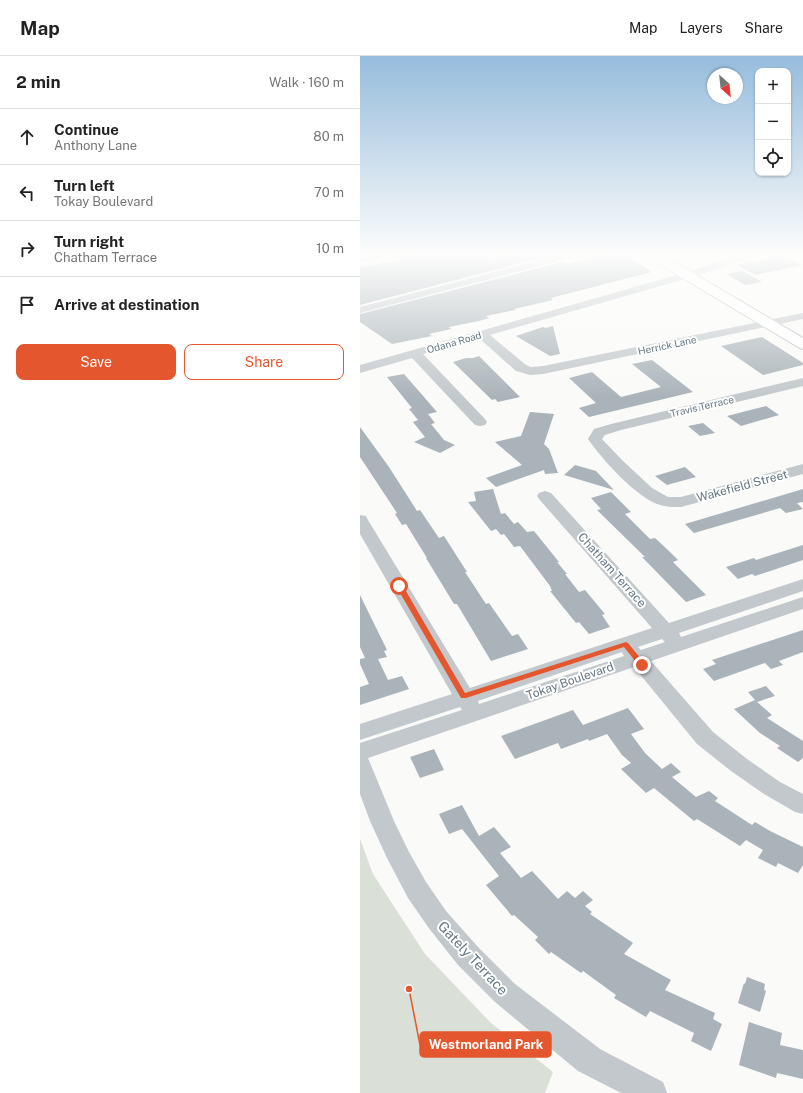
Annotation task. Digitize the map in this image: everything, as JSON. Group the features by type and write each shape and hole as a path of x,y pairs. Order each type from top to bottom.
{"main road":[{"path":"735,301 767,323 803,344"},
{"path":"749,301 803,330"}],"street":[{"path":"360,310 393,301"},
{"name":"Odana Road","path":"360,370 592,301"},
{"name":"Herrick Lane","path":"482,334 515,364 530,371 543,370 803,316"},
{"path":"415,353 480,422"},
{"name":"Travis Terrace","path":"601,431 803,382"},
{"name":"Wakefield Street","path":"601,431 595,439 598,444 651,495 664,502 681,502 803,469"},
{"name":"Chatham Terrace","path":"545,496 672,637"},
{"path":"360,520 474,714"},
{"name":"Tokay Boulevard","path":"360,752 474,714 803,585"},
{"name":"Tokay Boulevard","path":"672,637 803,603"},
{"path":"631,652 705,738 772,788 803,805"},
{"name":"Tokay Boulevard","path":"360,732 464,696 631,652"},
{"name":"Gately Terrace","path":"360,764 382,821 416,890 436,919 468,956 504,993 589,1060 652,1093"}],"shaded area":[{"path":"360,839 373,874 425,954 491,1023 553,1072 545,1093 360,1093"}],"building":[{"path":"360,301 374,301 360,305"},
{"path":"409,301 547,301 486,316 489,318 479,321 449,327 451,329 429,334 432,336 392,344 360,322 360,314"},
{"path":"553,326 560,354 550,356 516,336 543,327 546,328"},
{"path":"762,337 803,363 803,365 763,375 721,346"},
{"path":"479,356 520,397 498,402 495,399 492,400 453,362"},
{"path":"652,360 693,392 589,417 579,408 596,403 569,378 592,372 621,397 661,387 632,364"},
{"path":"404,374 437,412 428,414 435,423 431,424 444,440 455,445 440,453 414,442 425,437 413,422 418,420 409,409 412,408 387,377"},
{"path":"766,406 779,415 741,426 727,416"},
{"path":"530,412 554,414 544,444 549,449 558,473 545,474 544,470 496,487 486,478 522,465 495,442 521,436"},
{"path":"703,423 715,433 700,436 688,426"},
{"path":"360,427 389,467 417,511 420,510 439,538 444,536 486,604 489,603 512,636 518,634 528,649 491,661 457,604 454,604 406,524 402,525 395,514 397,513 360,457"},
{"path":"575,465 596,471 614,490 564,475"},
{"path":"685,467 696,477 667,485 655,476"},
{"path":"493,489 501,514 505,513 514,524 518,522 527,532 534,531 559,562 557,562 579,592 585,590 605,614 602,615 610,627 589,634 579,622 576,623 550,591 552,591 550,586 520,546 514,547 504,534 501,535 496,529 491,531 468,502 476,501 474,492"},
{"path":"803,489 803,502 797,503 803,509 786,513 780,508 694,533 685,524"},
{"path":"611,492 631,512 625,514 650,539 655,538 678,560 673,562 706,595 686,602 642,557 645,557 597,510 601,509 591,498"},
{"path":"803,545 803,560 755,576 752,574 738,579 726,567 754,558 756,560"},
{"path":"360,595 387,650 384,651 387,657 378,659 388,680 402,676 409,689 360,705 360,687 369,684 360,664 360,659 365,658 360,647"},
{"path":"803,630 803,652 779,661 783,665 771,669 765,663 714,681 703,669 716,664 712,660"},
{"path":"766,686 775,696 757,702 772,715 767,718 803,741 803,758 798,762 777,748 780,746 760,733 734,709 755,700 748,692"},
{"path":"628,708 644,729 631,734 645,753 662,769 671,763 681,772 672,777 696,797 709,791 718,798 715,801 752,825 755,822 803,847 803,865 798,873 778,863 776,867 758,858 763,850 746,840 740,846 697,819 694,821 654,788 646,793 621,769 631,763 622,755 607,734 561,749 558,743 515,759 501,736 573,710 583,725"},
{"path":"434,749 444,770 420,778 410,757"},
{"path":"462,805 479,836 494,827 511,847 500,853 521,878 532,871 558,899 567,891 575,898 583,891 593,900 585,906 592,912 590,914 633,943 624,954 671,980 665,990 715,1013 713,1019 722,1024 711,1051 691,1041 694,1033 650,1011 646,1017 614,998 616,995 583,971 581,973 551,952 549,954 535,940 538,937 514,915 512,916 486,885 499,876 462,829 449,834 439,814"},
{"path":"747,977 765,984 764,990 766,991 760,1012 738,1003"},
{"path":"749,1022 782,1033 780,1045 803,1050 803,1079 777,1073 776,1078 739,1065"}],"place":[{"name":"Westmorland Park","path":"409,989"}],"route":[{"path":"399,586 464,696 626,644 642,665"}]}
